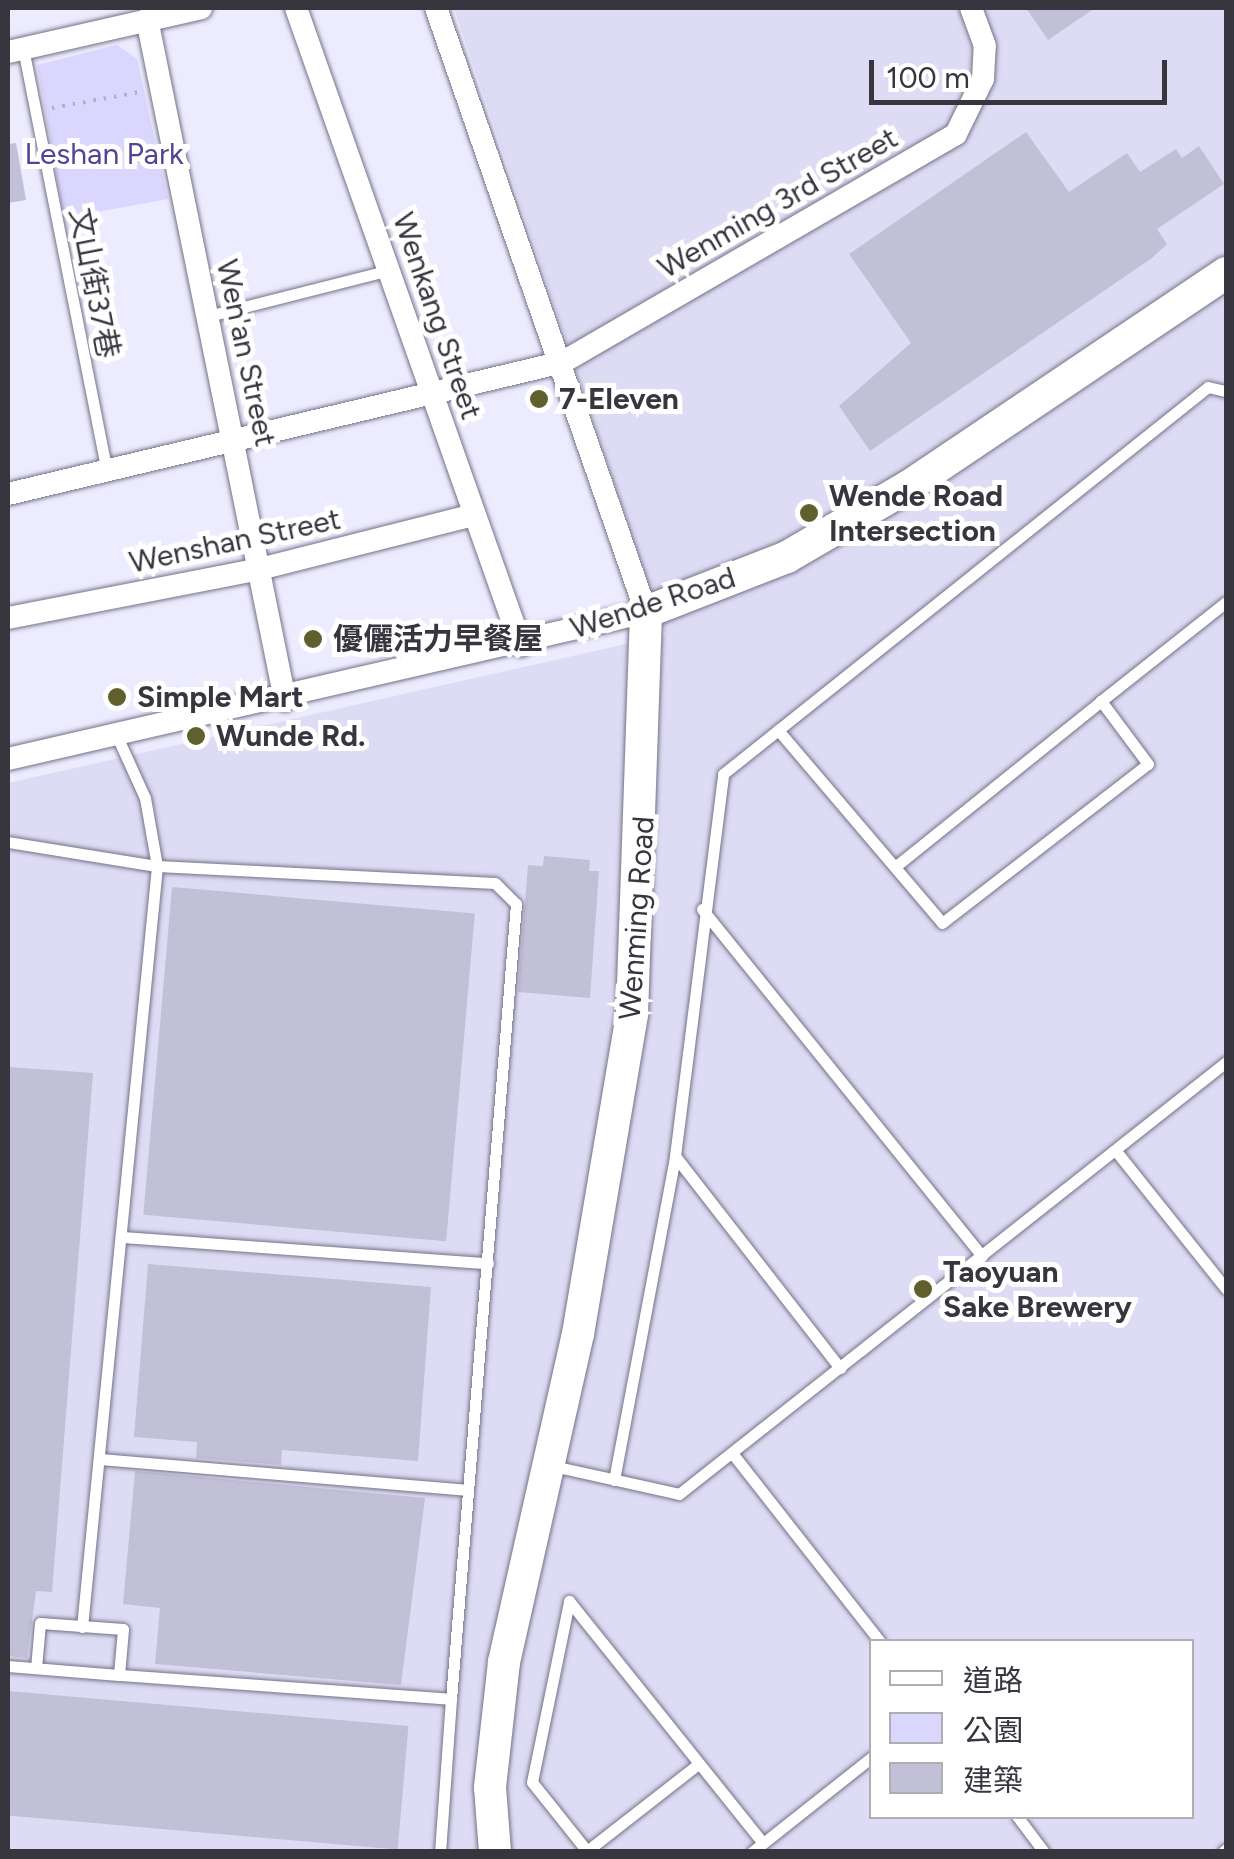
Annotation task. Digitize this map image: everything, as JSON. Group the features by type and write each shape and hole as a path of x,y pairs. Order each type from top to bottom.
{"street":[{"path":"15,50 201,8"},
{"name":"Wenkang Street","path":"296,8 521,645"},
{"name":"Wenming Road","path":"436,8 563,362 646,612 632,1014 548,1466 504,1662 490,1786 495,1852"},
{"name":"Wenming 3rd Street","path":"563,362 956,134 983,79 985,46 970,8"},
{"name":"Wen'an Street","path":"147,19 285,700"},
{"name":"Wende Road","path":"8,758 521,645 646,612 787,556 893,496 1226,273"},
{"path":"8,494 431,390 563,362"},
{"name":"Wenshan Street","path":"8,617 260,570 474,515"}],"lane":[{"name":"文山街37巷","path":"15,50 34,109 106,468"},
{"path":"208,316 390,270"},
{"path":"614,1480 675,1156 702,910 723,774 1208,387 1226,390"},
{"path":"896,866 1226,602"},
{"path":"778,730 942,923 1148,764 1102,701"},
{"path":"82,1626 157,866 145,798 116,734"},
{"path":"8,842 157,866 496,884 516,904 466,1490 440,1852"},
{"path":"702,910 982,1256"},
{"path":"548,1466 680,1494 1226,1062"},
{"path":"1116,1150 1226,1289"},
{"path":"675,1156 840,1368"},
{"path":"121,1237 488,1263"},
{"path":"732,1453 878,1639"},
{"path":"100,1459 466,1490"},
{"path":"697,1765 587,1852 532,1782 568,1601 763,1842"},
{"path":"36,1668 40,1622 123,1630 120,1675"},
{"path":"8,1666 451,1698"},
{"path":"752,1852 869,1760"},
{"path":"1019,1819 1044,1852"}],"path":[{"path":"34,109 160,90"}],"shaded area":[{"path":"454,8 1226,8 1226,1851 8,1851 8,783 666,635"}],"green space":[{"name":"Leshan Park","path":"117,45 137,59 168,199 64,218 37,65"}],"building":[{"path":"1026,8 1095,8 1048,40"},
{"path":"1026,132 1069,192 1127,153 1140,172 1176,149 1182,158 1199,146 1224,184 1157,229 1167,244 1152,258 870,451 839,406 911,343 849,254"},
{"path":"16,143 26,200 8,203 8,144"},
{"path":"544,856 590,860 589,871 599,871 590,998 518,992 528,865 543,866"},
{"path":"172,887 475,913 446,1241 143,1215"},
{"path":"8,1067 93,1073 52,1592 36,1591 27,1658 8,1656"},
{"path":"148,1264 431,1287 418,1461 282,1450 281,1465 196,1458 197,1442 134,1437"},
{"path":"135,1471 425,1498 401,1685 155,1664 160,1608 123,1604"},
{"path":"8,1691 408,1726 398,1850 8,1815"}],"place":[{"name":"7-Eleven","path":"539,399"},
{"name":"Wende Road Intersection","path":"809,513"},
{"name":"優儷活力早餐屋","path":"313,639"},
{"name":"Simple Mart","path":"117,697"},
{"name":"Wunde Rd.","path":"196,736"},
{"name":"Taoyuan Sake Brewery","path":"923,1289"}]}
